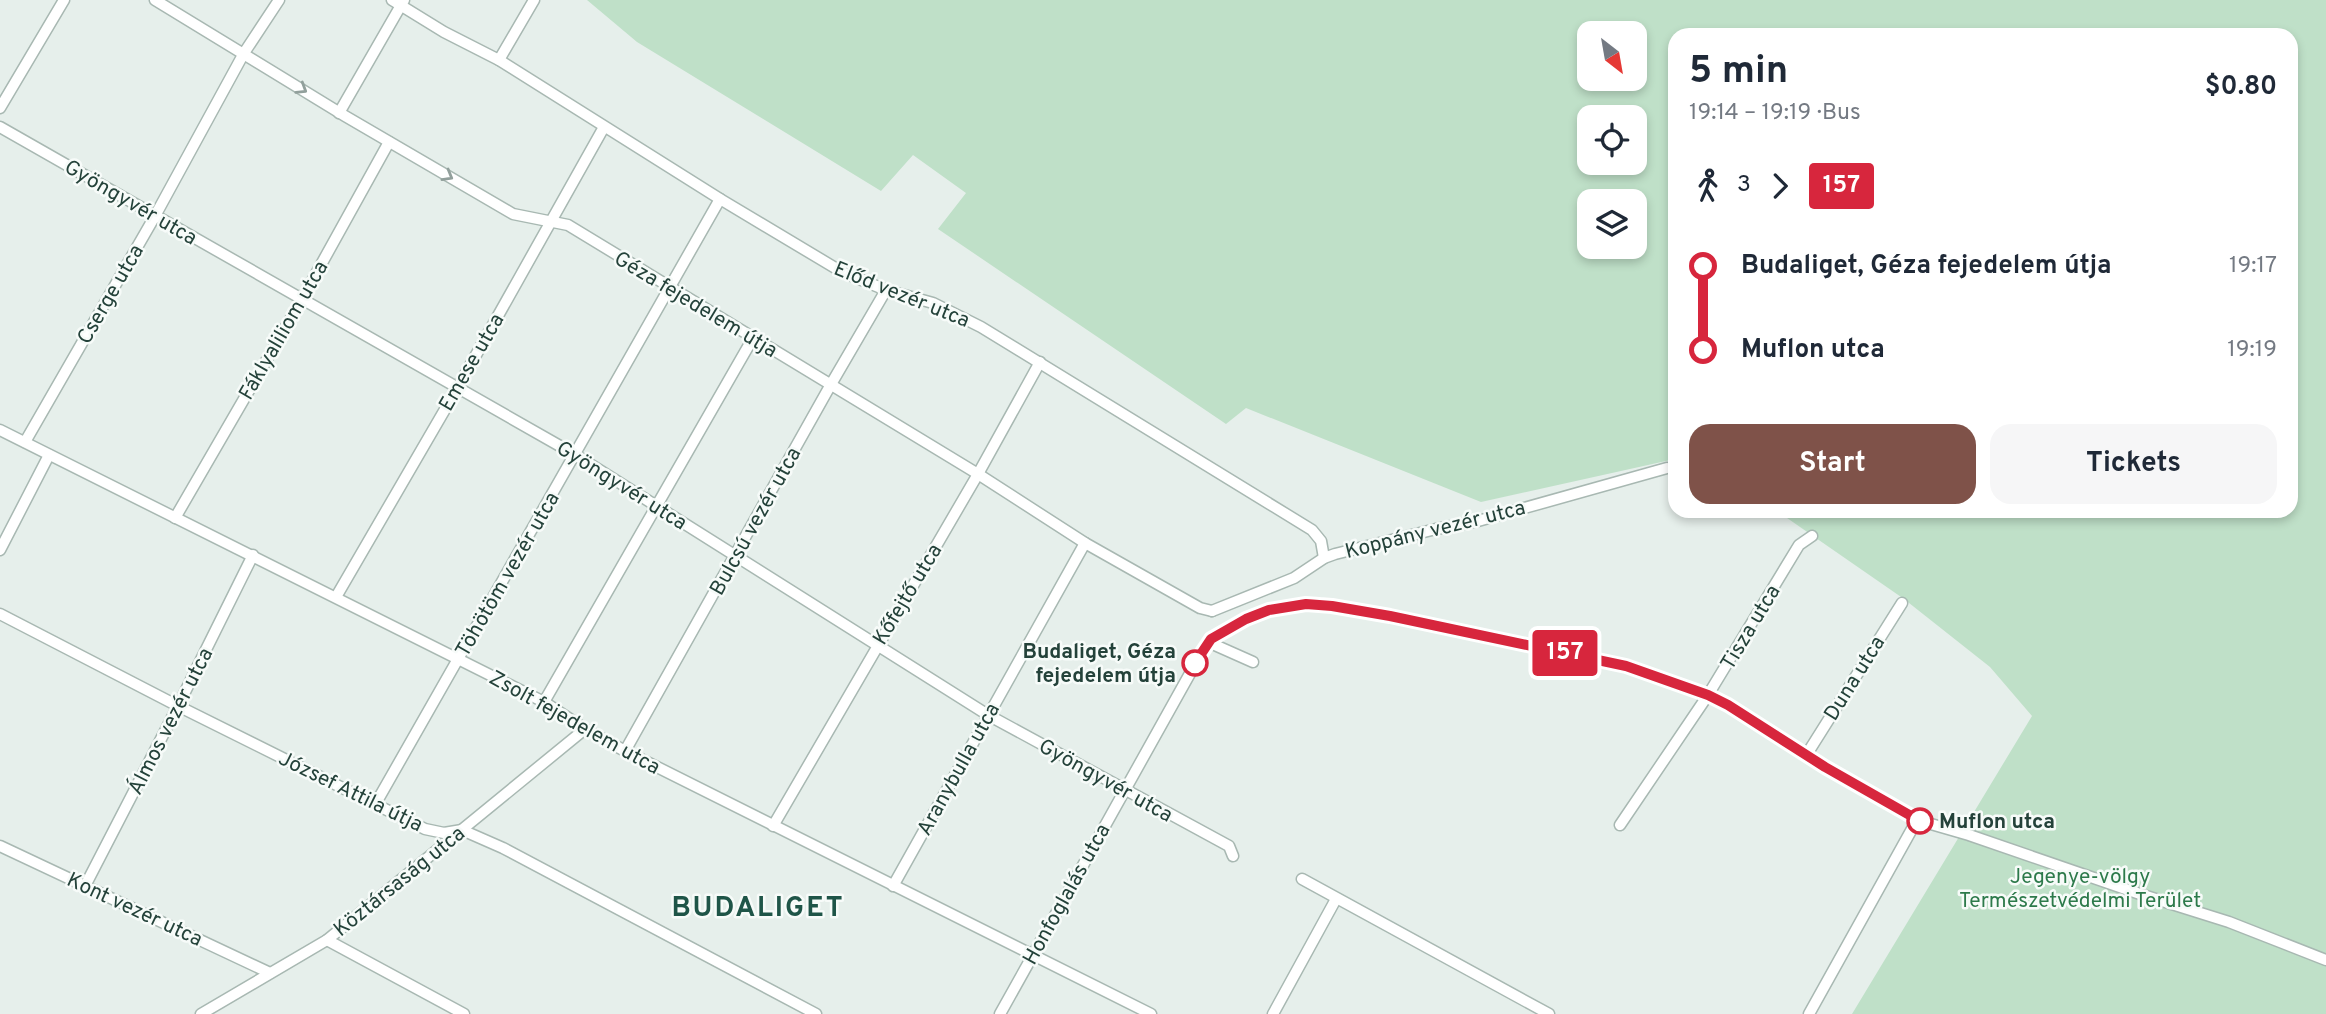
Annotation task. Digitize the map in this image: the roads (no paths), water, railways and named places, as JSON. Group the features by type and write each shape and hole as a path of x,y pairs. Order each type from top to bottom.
{"street":[{"name":"Géza fejedelem útja","path":"155,0 339,113 513,214 568,225 978,474 1086,543 1200,608 1212,611"},
{"name":"Cserge utca","path":"25,442 155,216 244,53 279,0"},
{"path":"499,60 534,0"},
{"path":"0,108 58,2"},
{"path":"339,113 399,2"},
{"name":"Előd vezér utca","path":"399,2 444,32 499,60 842,272 886,290 933,303 981,327 1040,362 1312,530 1321,541 1324,558"},
{"name":"Gyöngyvér utca","path":"0,127 575,454 988,715 1229,846 1233,856"},
{"name":"Emese utca","path":"336,597 604,127"},
{"name":"Fáklyaliliom utca","path":"175,518 390,142"},
{"name":"Töhötöm vezér utca","path":"376,803 720,199"},
{"name":"Bulcsú vezér utca","path":"625,751 886,290"},
{"path":"544,702 753,338"},
{"name":"Kőfejtő utca","path":"773,826 978,474 1040,362"},
{"name":"Zsolt fejedelem utca","path":"0,430 459,658 544,702 625,751 1151,1014"},
{"path":"0,550 49,455"},
{"name":"Koppány vezér utca","path":"1212,611 1294,578 1324,558 1478,521 1667,468"},
{"name":"Tisza utca","path":"1620,825 1708,695 1799,545 1812,536"},
{"name":"Aranybulla utca","path":"893,886 1086,543"},
{"name":"Álmos vezér utca","path":"85,886 253,555"},
{"name":"Duna utca","path":"1807,754 1902,603"},
{"name":"Honfoglalás utca","path":"1000,1014 1208,642 1220,633 1269,610 1306,604 1390,616 1626,666 1708,695 1917,820 2229,922 2326,960"},
{"path":"1212,611 1220,633"},
{"name":"József Attila útja","path":"0,614 425,829 444,833 462,830 503,848 816,1014"},
{"path":"1208,642 1253,662"},
{"name":"Köztársaság utca","path":"206,1013 327,940 585,729"},
{"path":"1809,1014 1917,820"},
{"name":"Kont vezér utca","path":"0,846 270,973"},
{"path":"1302,879 1549,1014"},
{"path":"1273,1014 1336,899"},
{"path":"327,940 464,1014"}],"place":[{"name":"Budaliget, Géza fejedelem útja","path":"1195,663"},
{"name":"Muflon utca","path":"1920,821"}],"district":[{"name":"BUDALIGET","path":"758,906"}],"park label":[{"name":"Jegenye-völgy Természetvédelmi Terület","path":"2080,888"}]}
